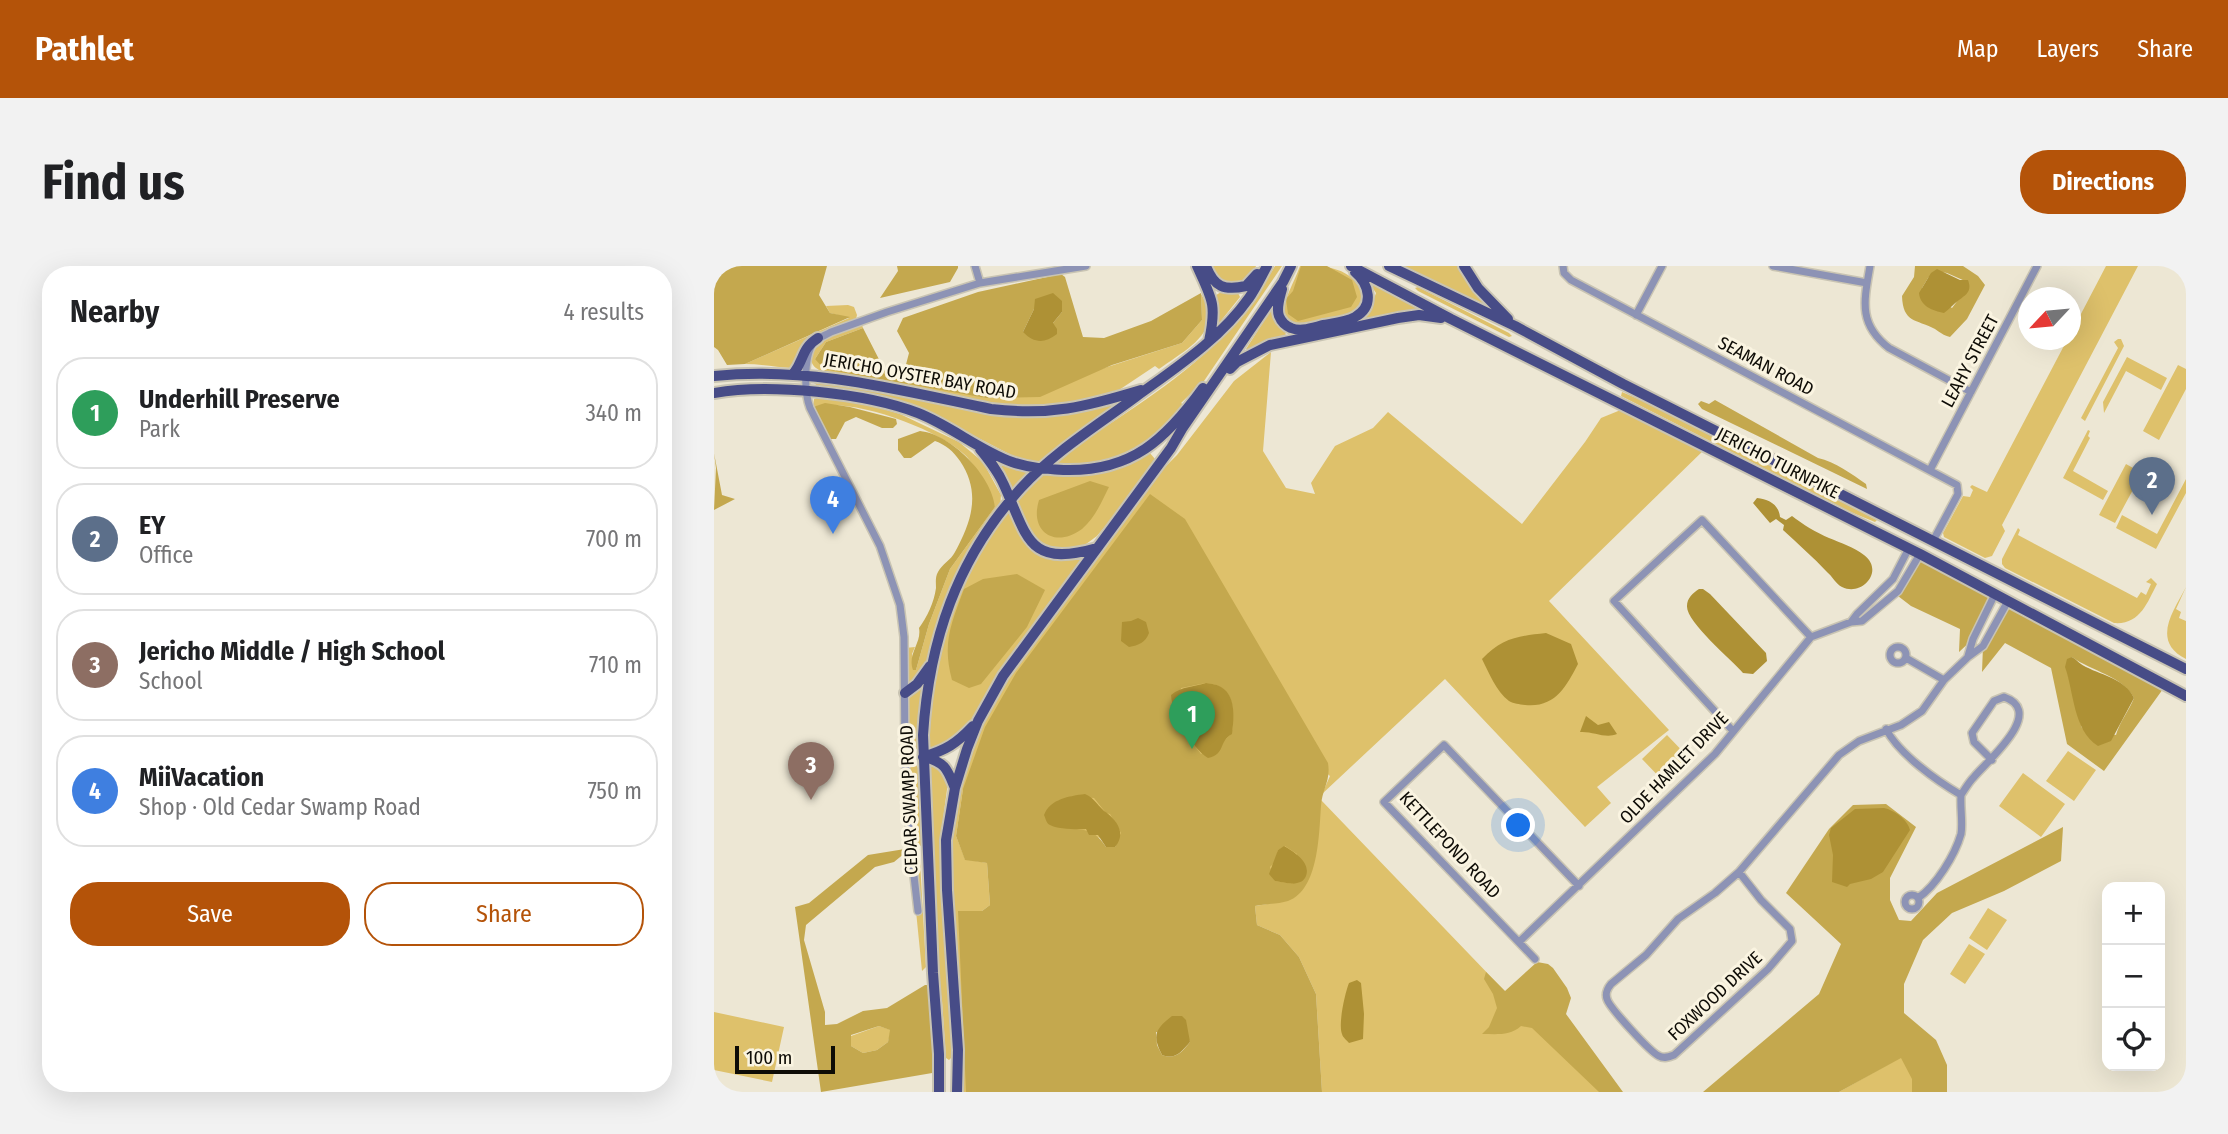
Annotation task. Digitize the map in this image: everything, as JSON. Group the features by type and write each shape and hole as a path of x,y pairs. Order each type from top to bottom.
{"main road":[{"path":"1197,266 1211,298 1214,314 1209,341"},
{"path":"1206,266 1216,284 1234,289 1246,286 1265,266"},
{"name":"CEDAR SWAMP ROAD","path":"939,1092 923,757 925,711 942,622 962,574 992,524 1010,501 1041,469 1182,364 1221,331 1249,298 1265,266"},
{"name":"CEDAR SWAMP ROAD","path":"957,1092 958,1050 946,859 949,817 955,788 978,721 1003,676 1171,448 1283,282 1288,266"},
{"name":"JERICHO OYSTER BAY ROAD","path":"714,393 769,389 838,395 888,403 932,420 1014,463 1041,469 1074,470 1109,465 1143,452 1168,432 1216,370 1288,266"},
{"path":"1283,282 1278,310 1284,323 1290,328 1303,330 1346,321 1359,315 1367,305 1369,296 1363,280 1349,266"},
{"name":"JERICHO TURNPIKE","path":"1349,266 1909,548 2186,695"},
{"name":"JERICHO TURNPIKE","path":"1389,266 1515,326 2186,669"},
{"path":"1464,266 1478,288 1515,326"},
{"path":"1217,380 1237,362 1270,345 1412,316 1451,319"},
{"path":"794,373 803,359 805,348 818,338"},
{"path":"1563,375 1573,358"},
{"name":"JERICHO OYSTER BAY ROAD","path":"714,376 739,373 807,374 1015,412 1077,408 1150,387"},
{"path":"978,446 993,465 1024,533 1040,549 1063,555 1097,548"},
{"path":"905,694 926,674 934,657"},
{"path":"923,757 944,751 956,744 978,721"},
{"path":"923,757 940,761 955,788"}],"street":[{"path":"975,266 980,282"},
{"name":"JERICHO OYSTER BAY ROAD","path":"807,374 809,350 818,338 980,282 1086,266"},
{"path":"1636,315 1662,266"},
{"path":"1773,266 1867,283"},
{"path":"1870,266 1864,301 1865,315 1878,339 1889,348 1971,392"},
{"name":"LEAHY STREET","path":"1930,470 2038,266"},
{"name":"SEAMAN ROAD","path":"1563,267 1566,277 1954,483 1959,488 1958,494 1933,541"},
{"path":"807,374 806,392 810,408 874,533 891,574 903,621 905,758 918,911"},
{"path":"1734,732 1614,601 1702,520 1811,636 1851,622 1862,621 1898,590 1920,554"},
{"path":"1851,622 1893,579 1909,548"},
{"name":"FOXWOOD DRIVE","path":"1968,657 1973,639 1995,594"},
{"name":"FOXWOOD DRIVE","path":"1739,872 1761,900 1790,929 1792,941 1768,969 1674,1055 1668,1058 1657,1055 1611,1007 1606,996 1611,984 1646,955 1678,919 1739,872 1839,755 1859,741 1901,725 1922,711 1944,680 1983,646 2008,601"},
{"name":"OLDE HAMLET DRIVE","path":"1519,942 1715,754 1811,636"},
{"path":"1906,658 1944,680"},
{"path":"1918,898 1925,894 1944,870 1961,834 1961,795 1974,776 1992,760 2011,735 2019,714 2014,702 2004,697 1994,701 1972,733 1974,742 1992,760"},
{"path":"1886,729 1891,739 1913,760 1961,795"},
{"name":"KETTLEPOND ROAD","path":"1535,959 1384,802 1444,744 1579,886"},
{"path":"905,758 923,757"},
{"path":"911,841 928,857"}],"shaded area":[{"path":"714,266 827,266 819,295 830,313 850,317 745,364 727,365 714,347"},
{"path":"897,266 958,268 950,282 880,298 898,271"},
{"path":"1210,266 1256,266 1252,276 1238,285 1220,282"},
{"path":"1275,266 1282,266 1204,381 1181,403 1186,406 1163,431 1144,445 1120,456 1082,465 1055,466 1068,452 1154,394 1194,363 1231,327"},
{"path":"1300,266 1326,267 1348,275 1364,289 1361,305 1350,314 1333,320 1298,326 1290,324 1282,316 1283,309"},
{"path":"1301,266 1327,266 1352,280 1357,297 1351,307 1298,321 1288,314 1286,299 1293,291"},
{"path":"1402,266 1459,266 1484,303 1483,305"},
{"path":"1915,266 1963,266 1978,276 1985,285 1967,319 1950,337 1912,319 1905,311 1902,296 1914,277","holes":["1936,271 1965,281 1952,308 1922,288"]},
{"path":"2106,266 2138,266 2002,525 2005,531 1992,556 1985,558 1944,537 1943,533 1963,496 1970,497 1972,485 1987,492 2062,350 2081,350 2081,314"},
{"path":"1937,269 1960,280 1968,280 1969,284 1966,294 1944,313 1924,305 1919,293 1931,273"},
{"path":"1061,274 1065,277 1083,337 1104,338 1151,321 1201,293 1202,320 1182,343 1112,365 1040,397 986,398 824,369 815,359 826,342 863,328 886,373 904,372 909,353 897,331 903,318 978,292","holes":["1034,309 1062,312 1053,323 1023,332"]},
{"path":"1373,282 1431,312 1354,324 1370,310 1376,293 1372,287"},
{"path":"1418,287 1512,336 1509,337 1418,291 1415,288"},
{"path":"1221,292 1238,293 1240,297 1216,327 1213,297"},
{"path":"1053,293 1062,301 1062,312 1053,323 1057,334 1043,341 1035,340 1023,332 1034,309 1035,299"},
{"path":"1201,294 1207,307 1208,319 1199,338 1190,346 1159,369 1155,366 1116,392 1058,407 989,405 819,370 811,359 817,345 823,341 862,325 863,328 826,342 815,359 986,398 1101,369 1182,343 1202,320"},
{"path":"826,306 854,307 856,319 811,338 792,368 745,364 849,318 830,313"},
{"path":"1273,307 1286,331 1285,338 1246,349"},
{"path":"2121,339 2124,346 2085,421 2081,418 2118,348 2114,342"},
{"path":"1271,352 1263,451 1286,488 1315,494 1311,483 1335,446 1373,428 1388,412 1522,524 1601,418 1628,407 1707,447 1549,601 1669,730 1597,787 1611,803 1585,827 1445,679 1322,794 1330,776 1241,698 1321,800 1519,1006 1606,1092 1322,1092 1316,994 1299,957 1280,935 1257,925 1255,906 1279,902 963,789 956,836 965,859 987,863 990,905 982,911 959,911 967,1083 966,1092 963,1092 952,889 952,834 961,780 979,729 1014,669 1150,482 1177,455 1234,381"},
{"path":"2127,357 2167,378 2161,390 2126,371 2104,413 2103,402"},
{"path":"2178,365 2186,369 2186,389 2159,440 2143,431"},
{"path":"820,381 900,394 983,412 1025,417 1067,414 1122,400 1040,465 1015,457 930,413 857,391 820,388 814,383"},
{"path":"1622,392 1877,520 1875,522 1848,511 1621,396"},
{"path":"822,396 867,404 900,414 959,442 983,462 1001,495 1000,508 972,552 934,656 906,692 905,648 915,647 912,654 916,670 929,624 950,569 995,507 973,465 952,445 892,417 849,406 813,407 814,399"},
{"path":"1715,400 1818,458 1843,469 1866,484 1867,489 1702,409 1698,404 1701,401 1709,404"},
{"path":"825,403 896,419 897,424 893,428 882,428 856,417 845,422 836,439 830,439 813,407"},
{"path":"2088,430 2090,438 2073,471 2108,491 2103,500 2063,478"},
{"path":"920,431 944,440 968,458 986,482 995,507 950,569 929,624 916,670 913,670 912,659 919,628 932,604 937,574 953,555 961,540 972,506 967,473 952,451 943,444 935,441 911,458 904,458 898,450 898,439"},
{"path":"1149,452 1155,459 1123,505 1097,536 1082,547 1066,552 1048,549 1034,541 1015,501 1043,473 1131,462"},
{"path":"714,453 722,495 735,499 714,510 716,468"},
{"path":"1011,464 1032,470 1012,492 1001,466"},
{"path":"2126,464 2142,473 2115,523 2099,515"},
{"path":"2186,479 2186,493 2156,549 2116,528 2122,515 2157,534"},
{"path":"1090,481 1109,487 1091,520 1082,529 1072,535 1054,537 1041,529 1037,511 1039,500"},
{"path":"1150,494 1185,519 1328,763 1318,845 1312,873 1306,885 1298,895 1288,901 1255,906 1257,925 1280,935 1299,957 1316,994 1322,1092 966,1092 958,911 982,911 990,905 987,863 965,860 956,836 963,789 985,727 1016,673","holes":["1214,684 1224,690 1231,699 1231,733 1201,754 1187,736 1175,713 1181,688","1073,796 1094,798 1106,813 1110,814 1121,833 1115,847 1106,847 1097,836 1088,831 1063,827 1057,801","1285,846 1297,854 1293,884 1275,881 1270,867 1275,862 1278,850","1156,1032 1188,1038 1190,1042 1175,1056 1162,1055 1157,1045"]},
{"path":"1757,498 1773,503 1780,517 1786,520 1792,516 1824,536 1864,555 1872,568 1868,581 1857,588 1840,586 1783,530 1784,525 1776,519 1770,523 1753,503"},
{"path":"1009,509 1021,533 1036,551 1057,559 1085,556 993,682 962,732 946,744 926,750 933,683 946,625 969,573"},
{"path":"2018,528 2018,535 2137,598 2141,592 2146,595 2151,584 2146,582 2151,578 2157,584 2136,617 2123,623 2114,623 2005,568 2002,559"},
{"path":"1924,556 1995,594 1973,639 1959,652 1960,629 1911,606 1898,596"},
{"path":"1017,574 1045,590 1027,627 981,684 969,688 952,680 948,655 949,634 964,589 983,579"},
{"path":"2186,587 2176,609 2181,612 2179,618 2186,621 2186,659 2175,652 2167,635 2171,616"},
{"path":"1699,589 1710,594 1766,653 1767,661 1753,674 1743,673 1694,621 1687,603"},
{"path":"2008,601 2163,689 2104,771 2067,744 2051,668 2005,643 1982,672 1983,646","holes":["2072,657 2115,679 2129,690 2134,698 2116,735 2082,728 2066,667"]},
{"path":"1138,618 1146,622 1149,633 1141,643 1129,647 1121,641 1122,622"},
{"path":"1546,633 1571,644 1578,664 1564,688 1552,699 1535,705 1511,702 1497,687 1482,659 1497,646 1511,639"},
{"path":"2072,657 2084,666 2120,682 2134,698 2111,741 2098,746 2090,739 2079,721 2065,667 2067,659"},
{"path":"924,682 919,748 912,751 909,748 908,696"},
{"path":"1206,683 1223,688 1233,708 1232,734 1217,754 1208,758 1195,746 1184,729 1171,695 1184,688"},
{"path":"1586,716 1598,725 1609,722 1617,734 1608,736 1580,732"},
{"path":"1667,735 1691,760 1666,784 1642,759"},
{"path":"2068,751 2096,770 2074,801 2046,781"},
{"path":"934,761 948,782 940,842 952,1057 949,1060 946,1058 938,976 929,762"},
{"path":"915,763 918,768 922,847 913,839 909,767"},
{"path":"2023,773 2065,804 2041,837 1999,806"},
{"path":"1085,794 1117,824 1120,837 1115,847 1106,847 1098,835 1089,835 1086,829 1057,827 1047,822 1044,815 1055,802"},
{"path":"1886,804 1916,827 1890,878 1890,900 1899,920 1911,921 1937,893 2063,827 2061,861 2004,891 1952,913 1923,940 1904,984 1904,1013 1936,1040 1947,1065 1947,1092 1912,1092 1912,1079 1901,1058 1839,1092 1703,1092 1819,994 1841,944 1786,893 1829,829 1853,805"},
{"path":"1884,808 1900,816 1910,830 1883,872 1847,887 1832,882 1833,855 1829,835 1831,828 1855,809"},
{"path":"1284,846 1304,862 1307,871 1304,880 1292,884 1275,881 1269,874 1278,850"},
{"path":"911,848 894,862 875,867 806,925 804,940 825,1012 825,1025 837,1024 863,1011 887,1008 925,985 930,985 938,1072 821,1092 795,907 809,903 868,855","holes":["879,1026 890,1030 888,1042 877,1050 863,1053 851,1046 851,1035"]},
{"path":"915,851 920,861 926,967 922,971 916,911 921,910"},
{"path":"1988,908 2007,920 1987,950 1969,938"},
{"path":"1969,944 1985,954 1965,984 1950,974"},
{"path":"1537,962 1553,968 1567,988 1571,998 1566,1014 1623,1092 1599,1092 1532,1028 1521,1026 1508,1033 1482,1034 1489,1027 1497,1008 1484,979 1486,972 1505,991"},
{"path":"1357,980 1361,983 1363,1039 1349,1043 1342,1034 1341,1016 1349,983"},
{"path":"714,1012 784,1027 772,1082 714,1070"},
{"path":"1172,1016 1182,1016 1186,1020 1190,1042 1178,1054 1167,1056 1162,1055 1156,1038 1159,1029"},
{"path":"879,1026 891,1030 888,1042 877,1050 863,1053 851,1046 851,1036"},
{"path":"1901,1057 1934,1092 1839,1092"}],"place":[{"name":"EY","path":"2152,515"},
{"name":"MiiVacation","path":"833,534"},
{"name":"Underhill Preserve","path":"1192,749"},
{"name":"Jericho Middle / High School","path":"811,800"}]}
